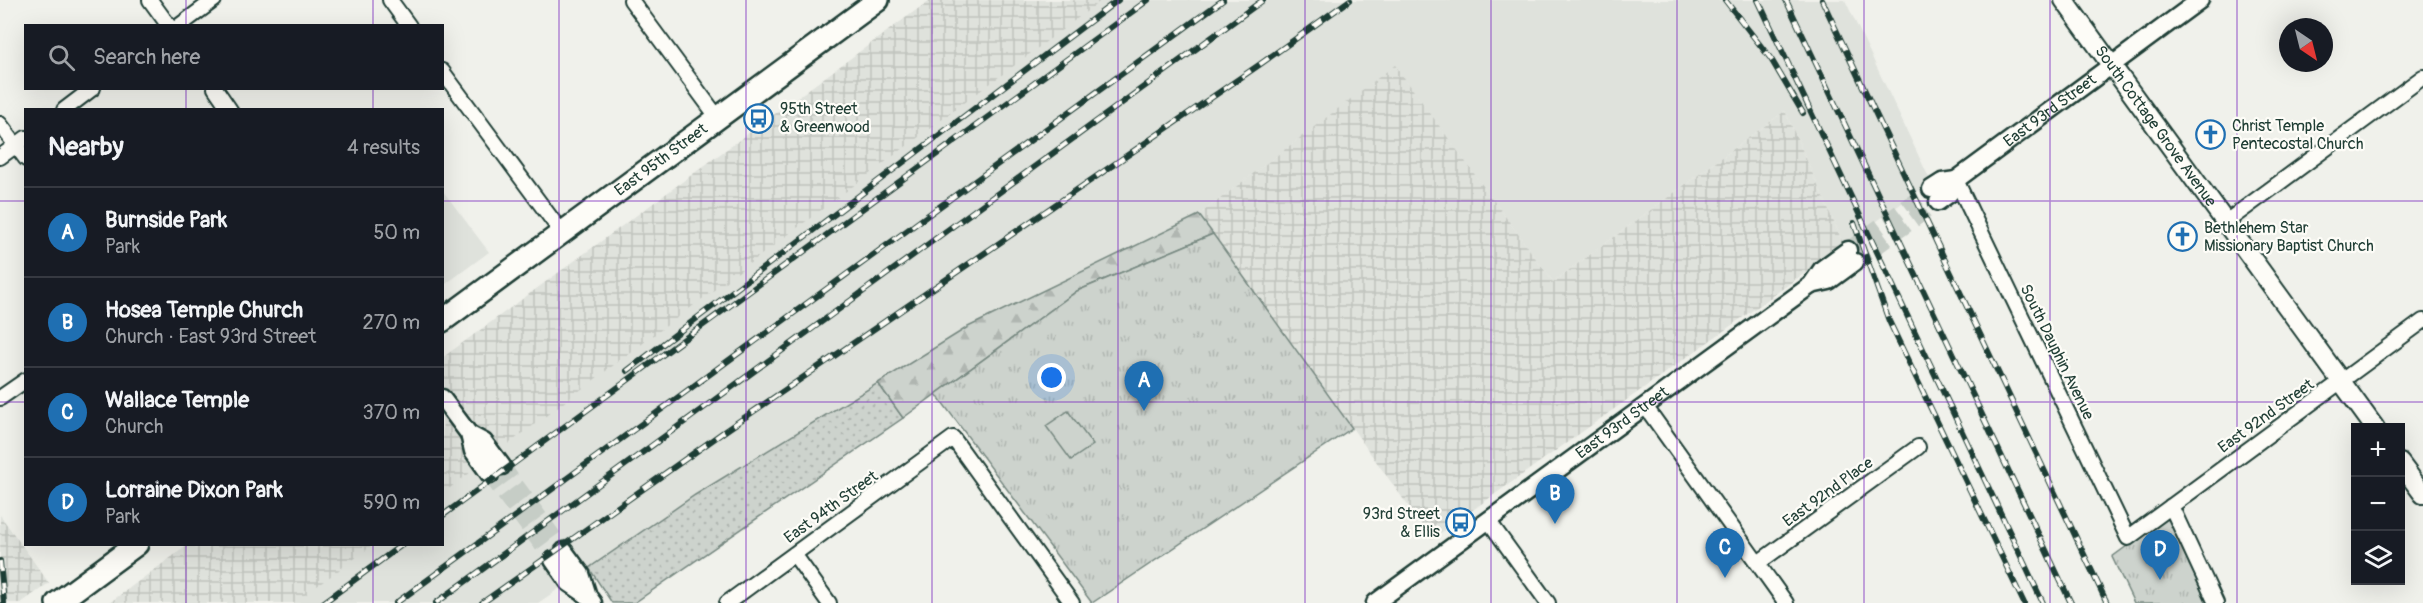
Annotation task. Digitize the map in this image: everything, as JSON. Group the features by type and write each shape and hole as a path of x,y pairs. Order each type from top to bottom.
{"main road":[{"name":"South Cottage Grove Avenue","path":"2064,0 2371,423"},
{"name":"East 95th Street","path":"444,320 873,1"},
{"path":"2405,470 2423,494"},
{"path":"57,603 134,546"}],"street":[{"path":"150,0 168,24"},
{"path":"182,24 214,0"},
{"path":"390,0 408,24"},
{"path":"631,0 718,118"},
{"name":"East 93rd Street","path":"1935,196 1949,194 1956,180 2200,0"},
{"path":"444,74 562,233"},
{"path":"2226,222 2423,77"},
{"path":"67,108 90,90"},
{"path":"216,90 229,108"},
{"path":"0,124 20,141 0,157"},
{"name":"South Dauphin Avenue","path":"1956,180 2128,538"},
{"name":"East 93rd Street","path":"1375,603 1811,285 1828,281 1851,256"},
{"name":"East 92nd Street","path":"2128,538 2423,321"},
{"path":"0,398 24,381"},
{"path":"444,401 469,434 484,442 496,470"},
{"path":"1645,406 1786,603"},
{"name":"East 94th Street","path":"727,603 953,438 1072,603"},
{"name":"East 92nd Place","path":"1758,563 1918,447"},
{"path":"2171,506 2216,603"},
{"path":"1488,520 1548,603"},
{"path":"794,554 830,603"},
{"path":"558,556 569,583 590,599"}],"shaded area":[{"path":"930,0 1102,0 444,492 444,357"},
{"path":"1100,0 1845,0 1931,182 1844,245 1785,111 1553,282 1395,66 1199,215 968,327 695,495 538,603 291,603 369,546 444,546 444,489"},
{"path":"1395,65 1553,282 1785,111 1844,245 1432,539 1199,215"},
{"path":"444,192 489,252 444,285"},
{"path":"0,515 49,583 21,603 0,603"},
{"path":"187,546 372,546 294,603 109,603"}],"green space":[{"path":"1199,215 1213,234 1077,291 903,418 878,383 968,327"},
{"path":"1213,234 1352,428 1092,603 936,394 1077,291"},
{"path":"878,383 903,418 634,603 612,603 589,568 695,495"},
{"path":"1068,411 1093,445 1071,460 1046,426"},
{"path":"2168,516 2209,603 2134,603 2112,557"}],"tunnel":[{"path":"1848,250 1931,189"},
{"path":"1855,262 1938,202"},
{"path":"502,466 564,551"},
{"path":"490,475 553,560"}],"railway":[{"path":"627,371 1118,0"},
{"path":"444,515 1148,0"},
{"path":"396,603 1223,0"},
{"path":"436,603 1263,0"},
{"path":"482,603 725,431 1259,65 1350,0"},
{"path":"1725,0 1771,59 1803,113"},
{"path":"1758,0 2043,603"},
{"path":"1786,0 2071,603"},
{"path":"1822,0 2107,603"},
{"path":"1854,223 1889,321 2024,603"},
{"path":"323,603 400,546"},
{"path":"0,561 4,603"}],"place":[{"name":"95th Street & Greenwood","path":"759,118"},
{"name":"Christ Temple Pentecostal Church","path":"2211,135"},
{"name":"Bethlehem Star Missionary Baptist Church","path":"2183,237"},
{"name":"Burnside Park","path":"1144,411"},
{"name":"93rd Street & Ellis","path":"1461,523"},
{"name":"Hosea Temple Church","path":"1555,524"},
{"name":"Wallace Temple","path":"1725,578"},
{"name":"Lorraine Dixon Park","path":"2160,580"}]}
